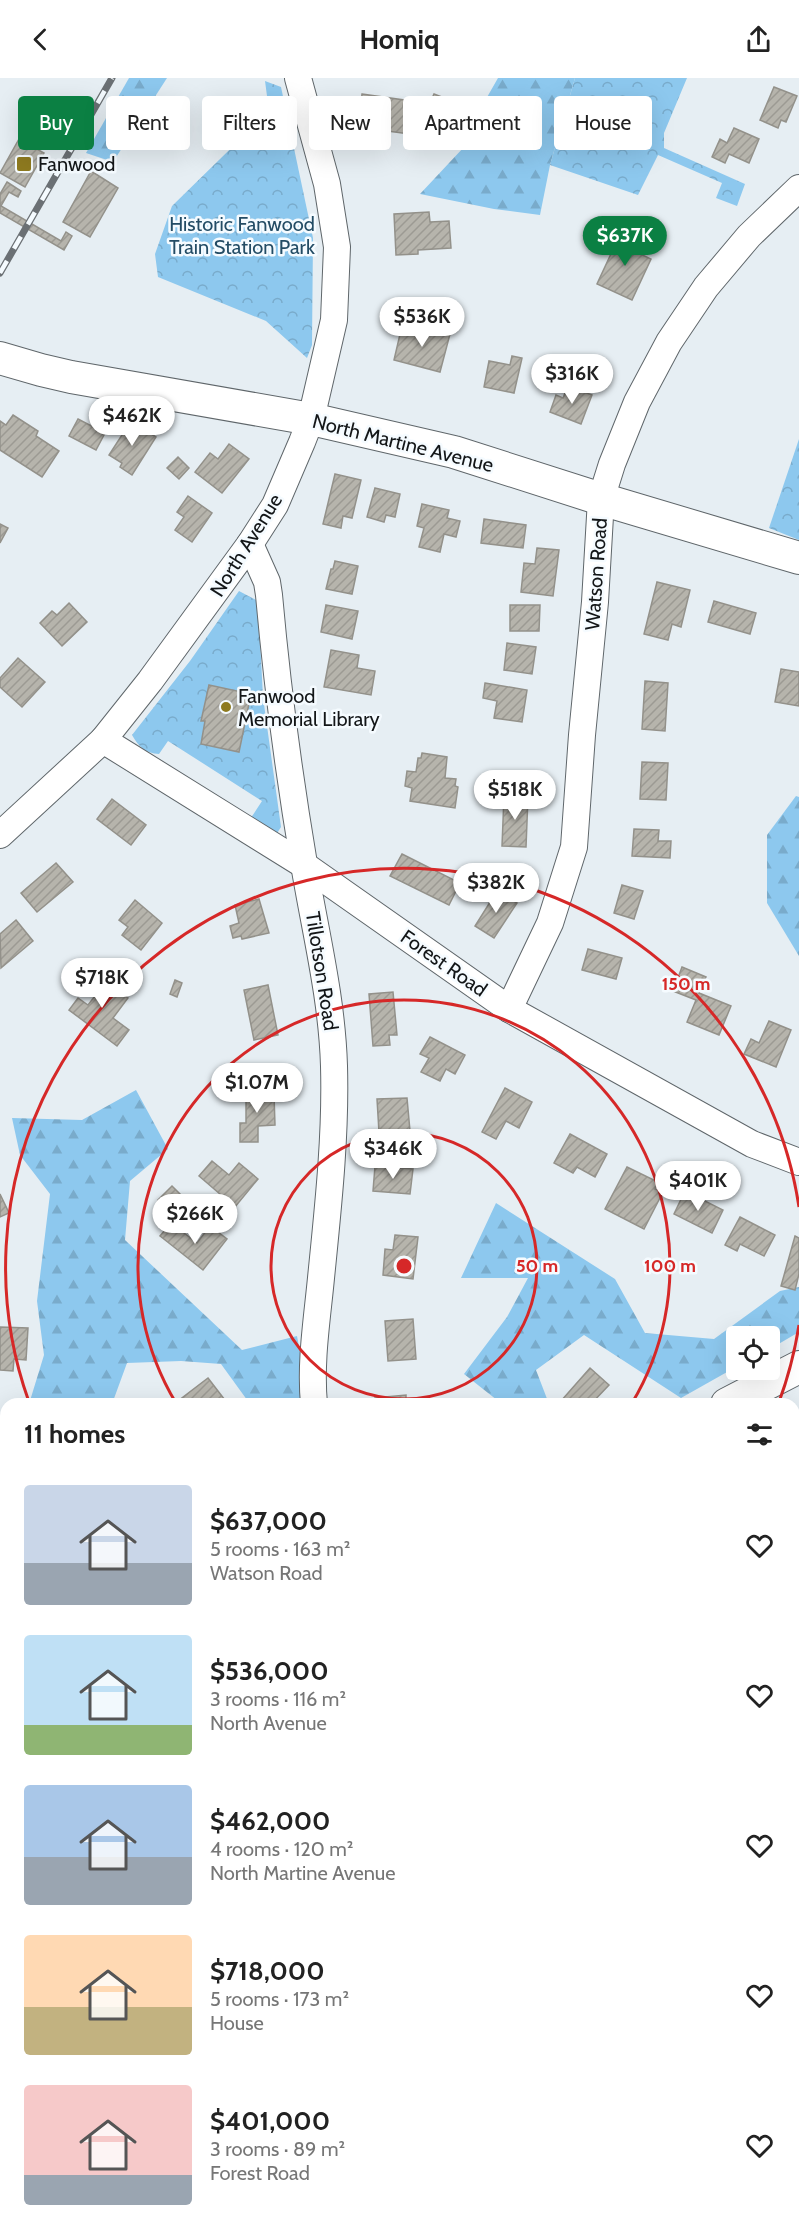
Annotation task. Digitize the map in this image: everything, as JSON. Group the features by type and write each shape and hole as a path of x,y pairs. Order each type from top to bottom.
{"main road":[{"name":"North Martine Avenue","path":"4,359 71,377 311,419 454,452 799,558"},
{"path":"739,1398 799,1367"}],"street":[{"name":"North Avenue","path":"0,835 103,740 177,645 250,544 275,505 311,419 334,320 337,247 327,184 298,78"},
{"name":"Watson Road","path":"509,1009 550,922 574,847 595,602 601,499 612,464 637,402 669,342 706,287 749,236 799,188"},
{"name":"Tillotson Road","path":"250,544 267,582 277,689 304,865 331,1011 334,1066 330,1179 313,1356 314,1398"},
{"name":"Forest Road","path":"103,740 304,865 509,1009 752,1144 799,1162"}],"green space":[{"path":"129,78 167,78 155,96 119,96"},
{"path":"498,78 575,78 570,96 554,96 554,150 540,215 494,209 420,194 461,150 542,150 542,96 488,96"},
{"path":"575,78 687,78 664,133 664,148 745,184 737,206 716,198 722,183 658,155 638,195 550,165 554,150 652,150 652,96 570,96"},
{"name":"Historic Fanwood Train Station Park","path":"265,81 281,87 283,96 267,96"},
{"path":"106,118 106,150 121,150 113,162 86,153 88,150 94,150 94,139"},
{"name":"Historic Fanwood Train Station Park","path":"229,150 294,150 313,238 312,345 307,358 266,321 158,277 155,254 172,206"},
{"path":"799,439 799,540 769,528"},
{"path":"239,591 258,601 263,697 281,827 274,838 249,821 262,801 168,741 159,754 143,749 132,735 190,661","holes":["209,685 251,694 239,752 201,744 205,721 201,720"]},
{"path":"796,796 799,797 799,956 767,903 767,835"},
{"path":"136,1090 168,1149 130,1181 125,1240 242,1350 297,1336 307,1390 303,1398 246,1398 221,1364 181,1361 127,1363 114,1398 31,1398 44,1355 37,1301 50,1194 20,1155 12,1118 82,1120"},
{"path":"496,1203 615,1279 645,1333 714,1339 726,1330 726,1373 681,1398 584,1335 536,1370 547,1398 494,1398 464,1374 507,1317 528,1278 461,1278"},
{"path":"799,1287 799,1332 780,1343 780,1326 732,1326 780,1291"}],"building":[{"path":"774,87 797,96 786,122 781,120 778,128 760,120"},
{"path":"391,98 403,100 403,133 391,132"},
{"path":"734,128 759,139 749,163 729,154 725,163 712,157 720,139 727,143"},
{"path":"18,141 18,150 39,150 44,153 25,187 0,173"},
{"path":"91,171 118,188 90,237 63,222"},
{"path":"7,182 21,191 18,197 9,192 1,206 61,241 66,232 72,236 64,250 0,213 0,194"},
{"path":"429,212 430,222 449,221 451,248 418,250 418,254 396,255 394,214"},
{"path":"622,230 642,239 636,252 651,259 632,300 597,284"},
{"path":"412,324 450,334 440,372 394,360 401,330 409,332"},
{"path":"512,356 522,358 514,393 484,387 489,361 510,365"},
{"path":"568,386 592,395 581,424 550,412 556,395 563,398"},
{"path":"13,415 38,431 36,436 59,451 42,477 0,450 0,421 6,425"},
{"path":"78,419 105,433 96,450 69,436"},
{"path":"131,421 156,437 132,475 120,467 122,463 109,455"},
{"path":"229,444 249,459 222,493 195,472 210,453 218,459"},
{"path":"178,457 189,468 179,479 167,468"},
{"path":"335,474 361,480 352,518 343,516 341,528 323,524"},
{"path":"375,488 400,494 395,517 386,515 384,522 367,517"},
{"path":"188,496 212,513 192,542 175,530 184,517 177,512"},
{"path":"422,504 449,510 447,518 460,521 456,537 444,534 440,552 419,547 424,528 417,526"},
{"path":"484,519 526,525 523,548 481,543"},
{"path":"0,524 8,528 0,543"},
{"path":"537,548 559,550 553,596 521,592 524,563 535,564"},
{"path":"335,561 358,566 352,594 326,589"},
{"path":"657,582 690,590 681,627 672,624 668,640 644,634"},
{"path":"714,601 756,613 750,634 708,622"},
{"path":"69,603 87,622 62,646 40,623 52,611 57,615"},
{"path":"326,605 358,611 352,639 321,632"},
{"path":"510,605 540,605 539,631 510,631"},
{"path":"507,643 536,647 532,674 504,670"},
{"path":"331,650 359,655 357,668 375,671 371,695 324,687"},
{"path":"18,658 45,682 22,707 0,687 0,678"},
{"path":"781,669 799,672 799,706 775,702"},
{"path":"645,681 668,683 665,731 642,729"},
{"path":"485,683 527,690 522,722 494,718 497,701 483,698"},
{"name":"Fanwood Memorial Library","path":"209,685 251,694 239,752 201,744 205,721 201,721"},
{"path":"422,753 447,757 445,778 456,779 455,786 458,787 455,808 410,801 412,788 405,786 407,771 416,772 418,758 421,758"},
{"path":"642,762 668,763 666,800 640,799"},
{"path":"504,796 528,797 526,847 502,846"},
{"path":"112,799 146,825 131,845 97,819"},
{"path":"634,829 659,830 658,841 671,841 670,858 632,856"},
{"path":"402,854 460,883 449,905 390,876"},
{"path":"56,863 73,882 37,912 21,893"},
{"path":"622,885 643,891 634,919 614,913"},
{"path":"497,891 517,903 494,938 475,926"},
{"path":"259,899 269,933 242,939 241,936 233,938 230,926 239,923 235,905"},
{"path":"135,900 162,923 141,950 122,935 128,927 119,920"},
{"path":"16,920 33,941 1,968 0,934"},
{"path":"588,949 622,958 616,979 582,970"},
{"path":"682,967 706,977 699,993 731,1006 719,1035 687,1022 696,1000 673,991"},
{"path":"94,973 128,998 113,1018 129,1030 117,1046 69,1010 78,998 88,1005 95,996 83,987"},
{"path":"175,980 182,983 177,997 170,994"},
{"path":"268,985 278,1035 254,1040 244,990"},
{"path":"393,992 397,1035 389,1035 390,1045 373,1046 369,994"},
{"path":"769,1021 791,1030 776,1067 744,1054 751,1039 759,1043"},
{"path":"430,1037 465,1055 455,1074 446,1069 440,1081 421,1072 429,1058 420,1054"},
{"path":"246,1086 262,1086 262,1095 274,1095 275,1125 258,1126 258,1142 240,1142 240,1123 246,1123"},
{"path":"505,1088 532,1102 519,1128 506,1121 496,1139 482,1132"},
{"path":"407,1098 410,1131 379,1132 377,1099"},
{"path":"570,1134 607,1154 595,1177 577,1167 573,1173 554,1163"},
{"path":"212,1161 229,1175 239,1163 258,1179 235,1207 199,1176"},
{"path":"375,1166 413,1169 410,1194 373,1191"},
{"path":"627,1167 658,1182 655,1189 663,1192 644,1229 605,1209"},
{"path":"172,1186 185,1199 171,1213 158,1200"},
{"path":"685,1191 723,1210 712,1233 674,1214"},
{"path":"0,1194 9,1213 0,1217"},
{"path":"740,1217 775,1235 764,1256 740,1244 737,1251 725,1245"},
{"path":"171,1223 197,1243 210,1226 227,1239 203,1270 160,1236"},
{"path":"395,1235 418,1237 413,1279 383,1275 385,1249 393,1250"},
{"path":"795,1236 799,1238 799,1274 795,1290 781,1286"},
{"path":"413,1319 416,1359 388,1361 385,1321"},
{"path":"0,1327 28,1328 26,1360 14,1359 13,1371 0,1370"},
{"path":"590,1368 609,1385 597,1398 564,1398"},
{"path":"208,1378 223,1398 182,1398"},
{"path":"406,1395 406,1398 375,1398"}],"railway":[{"path":"0,273 112,78"}],"place":[{"name":"Fanwood","path":"24,164"},
{"name":"Fanwood Memorial Library","path":"226,707"}]}
